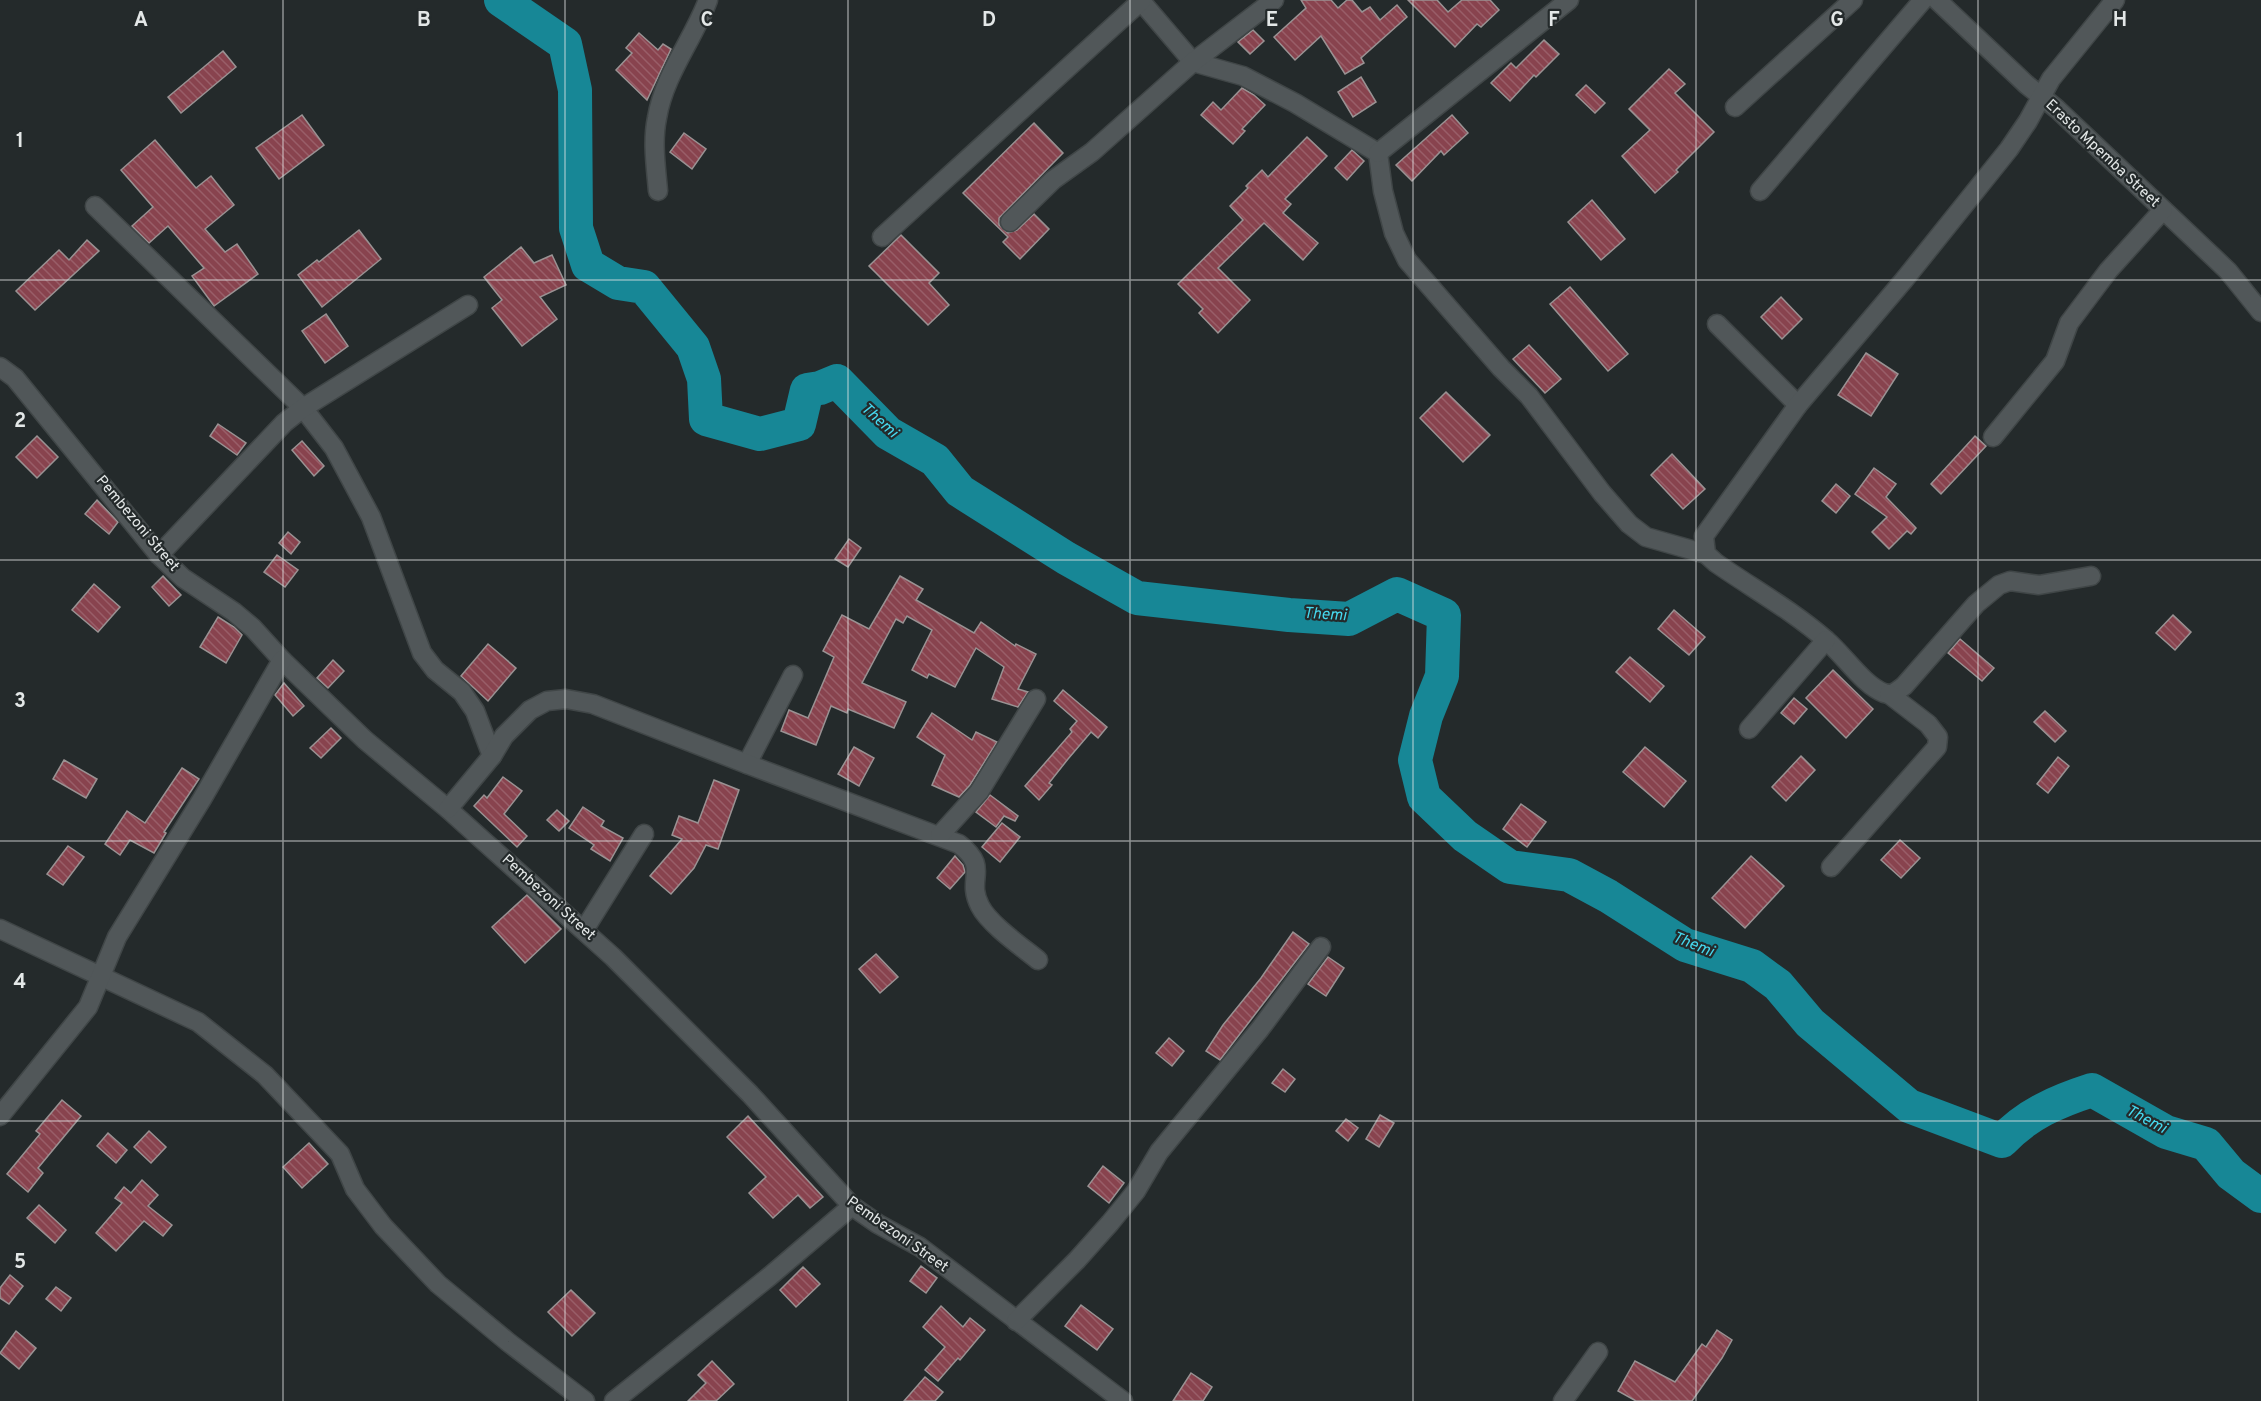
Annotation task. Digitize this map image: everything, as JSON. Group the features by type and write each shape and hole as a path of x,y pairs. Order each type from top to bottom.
{"street":[{"path":"658,191 655,146 657,118 666,85 708,0"},
{"path":"882,237 1140,0 1193,62 1243,76 1295,103 1378,153"},
{"path":"1010,222 1053,180 1092,152 1193,62 1274,0"},
{"path":"1378,153 1569,0"},
{"path":"1735,107 1853,0"},
{"path":"1760,191 1923,0"},
{"name":"Erasto Mpemba Street","path":"1937,0 2040,97 2057,109 2228,271 2261,312"},
{"path":"1706,554 1704,536 1710,525 1798,405 1904,280 2009,149 2064,62 2115,0"},
{"path":"1378,153 1383,191 1394,232 1407,260 1501,368 1529,396 1602,493 1629,524 1646,537 1706,554 1826,640 1881,692 1895,694 1904,686 1976,604 1999,585 2010,581 2039,585 2091,576"},
{"path":"95,206 303,408 334,448 371,517 422,653 435,670 462,692 475,711 492,756"},
{"path":"1993,437 2055,361 2069,323 2108,270 2163,210"},
{"path":"159,555 284,423 303,408 468,305"},
{"path":"1717,324 1798,405"},
{"name":"Pembezoni Street","path":"0,367 15,378 159,555 183,578 234,612 253,628 282,660 365,740 448,809 621,964 750,1094 852,1206 878,1224 920,1247 1123,1401"},
{"path":"1749,729 1826,640"},
{"path":"0,1116 88,1007 117,938 202,799 282,660"},
{"path":"747,764 793,675"},
{"path":"1831,867 1937,747 1938,737 1928,724 1889,694"},
{"path":"448,809 492,756 504,736 530,710 547,701 566,699 593,704 959,844 971,854 977,864 974,886 980,907 1001,930 1038,960"},
{"path":"940,835 979,792 1036,699"},
{"path":"584,930 644,834"},
{"path":"0,929 198,1022 265,1075 340,1154 355,1190 383,1226 438,1284 585,1401"},
{"path":"1016,1321 1110,1223 1136,1191 1159,1152 1260,1029 1321,947"},
{"path":"614,1401 770,1276 852,1206"},
{"path":"1563,1401 1598,1352"}],"building":[{"path":"1301,0 1331,0 1338,8 1347,0 1352,0 1362,12 1370,7 1380,20 1397,5 1407,17 1361,58 1364,63 1345,74 1321,36 1295,60 1274,37 1306,8"},
{"path":"1408,0 1437,0 1448,12 1462,0 1490,0 1499,10 1481,27 1477,24 1455,47"},
{"path":"1253,30 1264,41 1250,54 1238,42"},
{"path":"639,33 658,50 663,44 671,49 647,100 616,70 632,53 626,48"},
{"path":"1544,40 1559,54 1536,77 1534,75 1510,101 1491,83 1511,63 1516,68"},
{"path":"223,51 236,67 181,113 168,97"},
{"path":"1669,69 1685,84 1675,93 1714,132 1676,170 1678,172 1655,193 1622,156 1650,130 1629,109"},
{"path":"1361,77 1376,102 1353,117 1338,92"},
{"path":"1586,85 1605,103 1595,113 1576,95"},
{"path":"1242,88 1265,105 1242,129 1245,131 1233,144 1201,115 1213,102 1221,110"},
{"path":"302,115 324,145 279,179 256,148"},
{"path":"1452,115 1468,133 1444,155 1441,151 1412,181 1396,165"},
{"path":"1034,123 1063,153 999,218 999,225 1008,233 1017,230 1034,214 1049,229 1020,259 1003,242 1008,237 963,193"},
{"path":"684,133 706,149 692,169 670,152"},
{"path":"1307,137 1327,156 1285,199 1291,204 1283,213 1318,243 1303,260 1264,223 1218,268 1250,300 1218,333 1199,313 1203,309 1178,284 1243,220 1230,206 1248,188 1246,186 1262,170 1268,177"},
{"path":"155,140 196,188 211,176 234,205 205,229 225,252 237,244 258,274 214,306 192,276 204,268 168,226 149,243 132,226 153,207 121,170"},
{"path":"1352,150 1364,161 1347,180 1335,168"},
{"path":"1592,200 1625,239 1601,260 1568,222"},
{"path":"359,230 381,259 322,307 298,275 317,260 319,262"},
{"path":"901,235 939,273 929,283 949,305 928,325 869,266"},
{"path":"87,240 99,251 35,310 16,291 59,250 69,260"},
{"path":"521,247 534,263 552,255 566,285 540,297 557,319 522,346 492,308 502,300 484,277"},
{"path":"1570,287 1628,354 1608,371 1550,304"},
{"path":"1781,297 1802,319 1782,339 1761,317"},
{"path":"326,314 348,346 325,363 302,331"},
{"path":"1529,345 1561,379 1545,393 1513,359"},
{"path":"1866,353 1898,374 1871,416 1838,395"},
{"path":"1446,392 1490,435 1463,462 1420,418"},
{"path":"218,424 246,443 237,455 210,436"},
{"path":"37,436 58,457 37,478 16,457"},
{"path":"1975,436 1986,446 1941,494 1931,484"},
{"path":"302,441 324,466 314,476 292,450"},
{"path":"1672,454 1705,489 1683,509 1651,475"},
{"path":"1874,468 1896,484 1886,497 1916,528 1911,534 1907,531 1889,549 1872,532 1887,517 1855,494"},
{"path":"1836,484 1850,496 1836,513 1822,501"},
{"path":"97,500 118,522 109,534 85,514"},
{"path":"288,532 300,542 291,554 279,543"},
{"path":"849,539 861,548 848,567 835,559"},
{"path":"277,555 298,570 285,587 264,572"},
{"path":"163,576 181,595 169,606 152,587"},
{"path":"900,576 923,589 916,600 974,633 981,622 1015,646 1016,644 1036,654 1018,689 1028,692 1018,707 992,699 1004,667 976,648 955,687 929,674 927,678 912,670 932,630 907,616 903,623 896,619 862,683 906,702 894,728 848,709 847,713 831,706 816,745 781,731 789,710 808,718 834,657 823,651 842,615 869,629"},
{"path":"94,584 120,607 98,632 72,610"},
{"path":"1674,610 1705,637 1689,655 1658,629"},
{"path":"2173,615 2191,632 2175,650 2156,633"},
{"path":"218,617 242,635 226,663 200,647"},
{"path":"1960,639 1994,668 1982,681 1948,653"},
{"path":"488,644 516,668 488,701 461,676"},
{"path":"1630,657 1664,686 1650,702 1616,672"},
{"path":"333,660 344,671 328,688 317,678"},
{"path":"1833,670 1873,709 1846,738 1806,698"},
{"path":"284,683 304,706 293,716 275,695"},
{"path":"1063,690 1107,727 1098,738 1091,732 1049,783 1052,785 1039,800 1025,786 1072,732 1070,729 1077,721 1054,701"},
{"path":"1794,698 1807,709 1794,724 1781,713"},
{"path":"2045,711 2066,731 2055,742 2034,722"},
{"path":"932,713 972,740 976,732 997,742 970,785 959,797 932,785 945,755 917,737"},
{"path":"331,728 341,738 321,758 310,748"},
{"path":"854,747 874,758 859,786 838,774"},
{"path":"1645,747 1686,781 1664,807 1623,772"},
{"path":"1801,756 1815,770 1786,801 1772,787"},
{"path":"2058,757 2069,766 2048,793 2037,784"},
{"path":"64,760 97,779 86,798 53,779"},
{"path":"182,768 199,779 164,832 166,833 154,853 130,840 120,855 105,844 127,811 145,823"},
{"path":"503,777 522,791 504,814 527,836 517,847 474,806 484,795 487,798"},
{"path":"714,780 739,790 718,849 706,845 694,868 671,894 650,876 682,839 672,835 679,816 698,823"},
{"path":"990,795 1018,816 1015,821 1004,816 996,827 976,812"},
{"path":"1521,804 1546,822 1527,847 1503,829"},
{"path":"583,807 604,821 601,826 623,838 610,861 591,849 594,845 569,828"},
{"path":"557,810 569,821 559,831 547,820"},
{"path":"1002,823 1020,837 1000,862 982,847"},
{"path":"1900,840 1920,858 1901,878 1881,860"},
{"path":"68,846 84,857 63,885 47,874"},
{"path":"955,856 963,865 965,872 950,889 937,878"},
{"path":"1751,856 1784,886 1745,928 1712,898"},
{"path":"527,895 561,929 525,963 492,927"},
{"path":"1293,932 1309,944 1220,1060 1206,1051 1223,1025 1261,978"},
{"path":"876,954 898,977 880,993 859,969"},
{"path":"1328,957 1344,968 1326,996 1308,984"},
{"path":"1169,1038 1184,1051 1172,1066 1156,1053"},
{"path":"1283,1069 1295,1079 1285,1092 1272,1083"},
{"path":"62,1100 81,1116 38,1168 43,1173 28,1192 7,1174 40,1134 36,1131"},
{"path":"1380,1115 1394,1123 1379,1147 1366,1139"},
{"path":"748,1116 823,1197 810,1208 798,1195 773,1218 749,1193 766,1177 727,1137"},
{"path":"1346,1119 1358,1128 1348,1141 1336,1131"},
{"path":"149,1131 166,1147 151,1163 134,1147"},
{"path":"108,1133 127,1150 116,1163 97,1146"},
{"path":"309,1143 328,1164 302,1188 283,1167"},
{"path":"1103,1166 1124,1183 1109,1203 1088,1186"},
{"path":"142,1180 158,1195 148,1206 172,1225 163,1236 144,1221 116,1251 96,1233 122,1203 115,1198 124,1187 131,1193"},
{"path":"39,1205 66,1230 55,1243 27,1218"},
{"path":"921,1266 937,1278 926,1293 910,1281"},
{"path":"803,1267 820,1284 796,1307 780,1290"},
{"path":"10,1275 23,1286 9,1304 0,1298 0,1288"},
{"path":"56,1287 71,1298 61,1311 46,1299"},
{"path":"571,1290 595,1313 572,1336 548,1312"},
{"path":"1081,1305 1113,1329 1097,1350 1065,1326"},
{"path":"941,1306 963,1327 970,1318 985,1330 960,1360 958,1358 938,1381 925,1370 945,1347 923,1327"},
{"path":"1717,1330 1732,1340 1692,1401 1636,1401 1618,1391 1635,1361 1675,1382 1702,1344 1706,1347"},
{"path":"16,1331 36,1348 19,1369 0,1353"},
{"path":"712,1361 734,1384 716,1401 688,1401 706,1383 698,1375"},
{"path":"1191,1373 1212,1387 1203,1401 1173,1401"},
{"path":"925,1377 943,1392 935,1401 904,1401"}],"waterway":[{"name":"Themi","path":"501,0 565,44 575,90 576,228 588,265 618,283 644,287 693,347 704,379 706,419 760,434 799,424 807,390 820,388 837,381 888,433 935,460 960,491 1066,558 1137,598 1289,615 1349,619 1397,594 1444,615 1442,676 1426,716 1415,760 1424,797 1465,836 1510,867 1569,875 1608,896 1685,945 1752,966 1778,985 1810,1023 1909,1106 2002,1141 2032,1116 2092,1090 2166,1132 2206,1144 2231,1174 2261,1196"}]}
